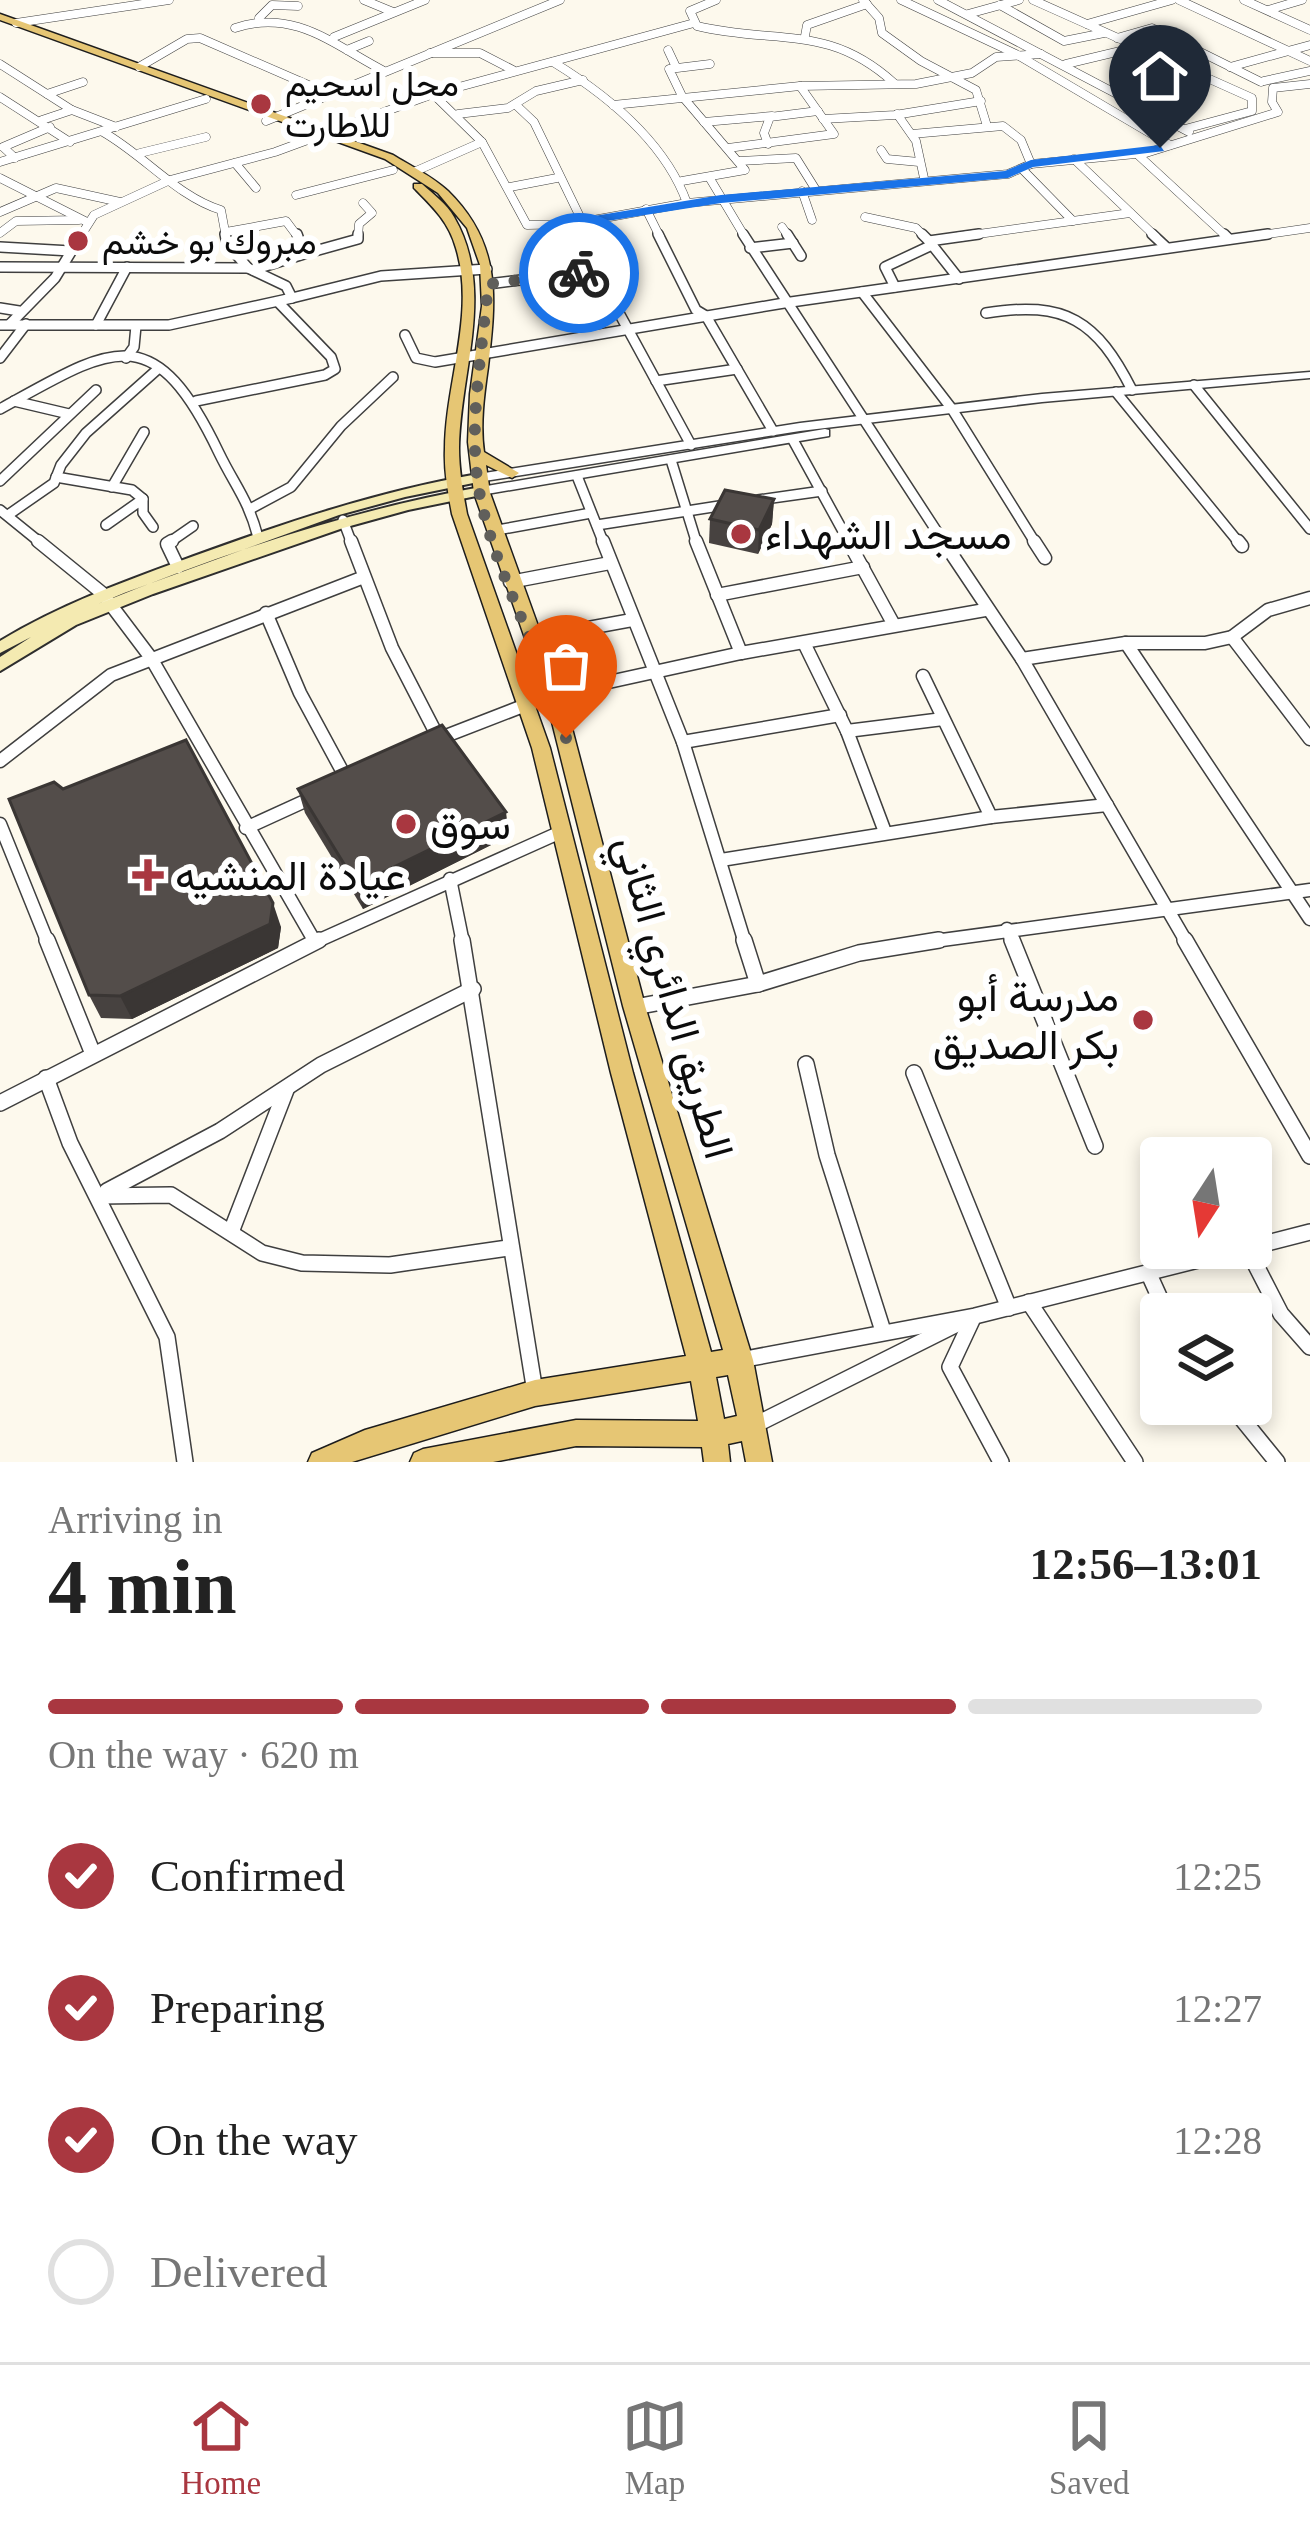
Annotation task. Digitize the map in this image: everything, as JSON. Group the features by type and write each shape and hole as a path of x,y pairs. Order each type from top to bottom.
{"main road":[{"name":"الطريق الدائري الثاني","path":"5,22 416,170 447,192 470,217 481,274 484,352 476,454 480,485 491,532 554,694 634,1007 740,1360 759,1462"},
{"name":"الطريق الدائري الثاني","path":"5,22 206,99 271,118"},
{"name":"الطريق الدائري الثاني","path":"319,136 393,170 428,193 452,217 481,274 461,357 454,489 527,702 563,831 608,1021 701,1369 717,1462"},
{"path":"476,454 512,473"},
{"path":"0,648 178,567 340,507 480,485"},
{"path":"0,664 106,599 454,489"},
{"path":"320,1462 365,1453 536,1393 740,1360"},
{"path":"424,1462 575,1432 714,1434 753,1426"}],"street":[{"path":"5,22 169,0"},
{"path":"364,0 393,11"},
{"path":"334,37 425,0"},
{"path":"271,118 560,0"},
{"path":"716,0 690,11 694,22 703,28 763,39 805,36 830,41 869,60 894,82"},
{"path":"901,0 1013,53 1170,145"},
{"path":"938,0 1195,135"},
{"path":"968,14 1019,0"},
{"path":"1033,0 1252,98 1252,111 1184,130"},
{"path":"1086,24 1176,0 1288,49 1310,66"},
{"path":"1244,0 1310,30"},
{"path":"1267,10 1302,0"},
{"path":"805,36 807,25 817,18 865,2 879,18 882,33 976,90 987,126"},
{"path":"236,28 259,18 271,5 299,3 294,22"},
{"path":"1000,5 1065,42 1105,33"},
{"path":"259,18 294,22 334,37 346,50 384,71"},
{"path":"0,213 16,221 84,221 170,180 236,164 434,94 694,22"},
{"path":"1004,36 1038,26"},
{"path":"1116,38 1152,28 1261,82"},
{"path":"346,50 370,40 355,31"},
{"path":"978,36 994,32"},
{"path":"140,67 200,38 329,94"},
{"path":"1230,67 1310,44"},
{"path":"1064,64 1136,47"},
{"path":"668,50 676,67"},
{"path":"428,52 480,53 514,71"},
{"path":"613,105 800,86 954,79 990,59 1013,53 1041,54"},
{"path":"554,62 613,105 682,181 687,203"},
{"path":"0,64 72,110"},
{"path":"682,181 743,172 739,161 682,96 669,70 710,64"},
{"path":"1237,90 1310,66"},
{"path":"458,114 516,105 536,91 583,80"},
{"path":"47,94 83,82"},
{"path":"434,94 482,142 530,227 687,203 1137,154 1277,112 1273,88 1310,84"},
{"path":"728,148 832,136 800,86"},
{"path":"0,97 70,142"},
{"path":"0,162 206,99"},
{"path":"704,122 897,114 981,100"},
{"path":"516,105 534,122 595,271 691,445"},
{"path":"0,113 16,106"},
{"path":"42,120 82,110 117,128"},
{"path":"897,114 912,134 924,178"},
{"path":"768,144 764,133 773,116"},
{"path":"912,134 1004,126 1017,134 1027,167 1073,221"},
{"path":"15,158 3,147 50,127"},
{"path":"103,132 140,153 194,202 221,210 227,244 251,269 286,286 292,298"},
{"path":"140,153 206,137"},
{"path":"416,170 482,142"},
{"path":"881,150 887,159 919,162"},
{"path":"1137,154 1229,239"},
{"path":"1074,159 1168,248"},
{"path":"739,161 800,160 816,190"},
{"path":"236,164 256,188"},
{"path":"296,195 393,170"},
{"path":"709,177 784,303 1022,659 1310,1156"},
{"path":"0,178 84,221"},
{"path":"510,187 557,178"},
{"path":"0,213 63,188 120,202"},
{"path":"802,191 812,220"},
{"path":"0,267 251,269 358,239 359,224 372,213 362,203"},
{"path":"646,209 696,310 706,316 773,431"},
{"path":"895,287 885,268 930,243 1130,213"},
{"path":"865,217 916,228 959,279"},
{"path":"0,233 16,221"},
{"path":"5,325 61,268 84,221"},
{"path":"226,232 289,221 304,254"},
{"path":"782,227 801,256"},
{"path":"405,335 421,361 461,357 784,303 1310,228"},
{"path":"750,248 793,243"},
{"path":"0,247 71,251"},
{"path":"96,325 127,267"},
{"path":"5,325 136,326 197,321 381,276 595,271"},
{"path":"862,292 952,409 1045,558"},
{"path":"196,401 332,372 334,361 279,303"},
{"path":"0,308 19,311"},
{"path":"986,313 1042,312 1084,320 1114,353 1132,390"},
{"path":"0,358 26,324"},
{"path":"126,358 134,347 136,326"},
{"path":"0,409 76,364 126,358 159,368 179,378 196,401 250,508 258,537"},
{"path":"159,368 86,433 56,477 4,512 106,599 151,658 315,942"},
{"path":"656,381 737,369"},
{"path":"480,485 512,473 773,431 1310,375"},
{"path":"250,508 291,488 341,426 393,377"},
{"path":"1194,385 1310,529"},
{"path":"0,481 96,390"},
{"path":"1116,392 1242,546"},
{"path":"14,401 69,414"},
{"path":"480,485 577,476 793,440 862,422"},
{"path":"112,487 144,432"},
{"path":"793,440 894,625"},
{"path":"671,460 684,512 741,653"},
{"path":"577,476 683,742 758,984"},
{"path":"56,477 139,492 142,514 153,527"},
{"path":"491,532 684,512 822,491"},
{"path":"106,525 143,499"},
{"path":"344,520 409,686 439,739"},
{"path":"178,567 167,544 193,526"},
{"path":"510,582 610,563"},
{"path":"717,596 863,567"},
{"path":"0,761 98,683 151,658 364,577"},
{"path":"1022,659 1126,643 1205,643 1232,637 1268,610 1310,598"},
{"path":"421,748 554,694 741,653 985,610"},
{"path":"266,613 300,693 348,781"},
{"path":"533,638 632,620"},
{"path":"1232,637 1310,739"},
{"path":"804,643 848,731 885,832"},
{"path":"1126,643 1310,919"},
{"path":"923,676 991,818"},
{"path":"683,742 840,715"},
{"path":"848,731 943,719"},
{"path":"246,828 366,773"},
{"path":"721,860 885,832 1107,805"},
{"path":"0,824 92,1054"},
{"path":"0,1103 315,942 563,831"},
{"path":"450,879 473,989 508,1248 536,1393"},
{"path":"634,1007 758,984 859,953 1310,890"},
{"path":"1007,929 1095,1147"},
{"path":"99,1196 286,1090 321,1065 473,989"},
{"path":"806,1064 826,1155 883,1331"},
{"path":"914,1072 1009,1308"},
{"path":"46,1078 70,1143 166,1337 185,1462"},
{"path":"231,1232 286,1090"},
{"path":"99,1196 154,1189 170,1192 266,1256 361,1270 508,1248"},
{"path":"1272,1242 1310,1232"},
{"path":"740,1360 975,1316 1160,1269"},
{"path":"1258,1269 1281,1314 1310,1347"},
{"path":"1148,1272 1158,1293"},
{"path":"1029,1302 1135,1462"},
{"path":"753,1426 975,1316"},
{"path":"975,1316 952,1353 950,1367 1000,1462"},
{"path":"1247,1425 1277,1462"}],"building":[{"path":"725,490 774,499 759,530 710,519"},
{"name":"سوق","path":"442,725 506,812 357,885 298,789"},
{"name":"عيادة المنشيه","path":"186,740 273,903 270,924 120,996 89,995 9,799 54,782 63,789"}],"way so far":[{"path":"566,738 554,694 491,532 476,468 476,415 488,284 579,273"}],"place":[{"name":"محل اسحيم للاطارت","path":"261,104"},
{"name":"مبروك بو خشم","path":"78,241"},
{"name":"مسجد الشهداء","path":"741,534"},
{"name":"سوق","path":"406,824"},
{"name":"عيادة المنشيه","path":"148,875"},
{"name":"مدرسة أبو بكر الصديق","path":"1143,1020"}],"route":[{"path":"579,273 595,271 572,224 582,221 721,199 1008,174 1031,164 1160,148"}]}
